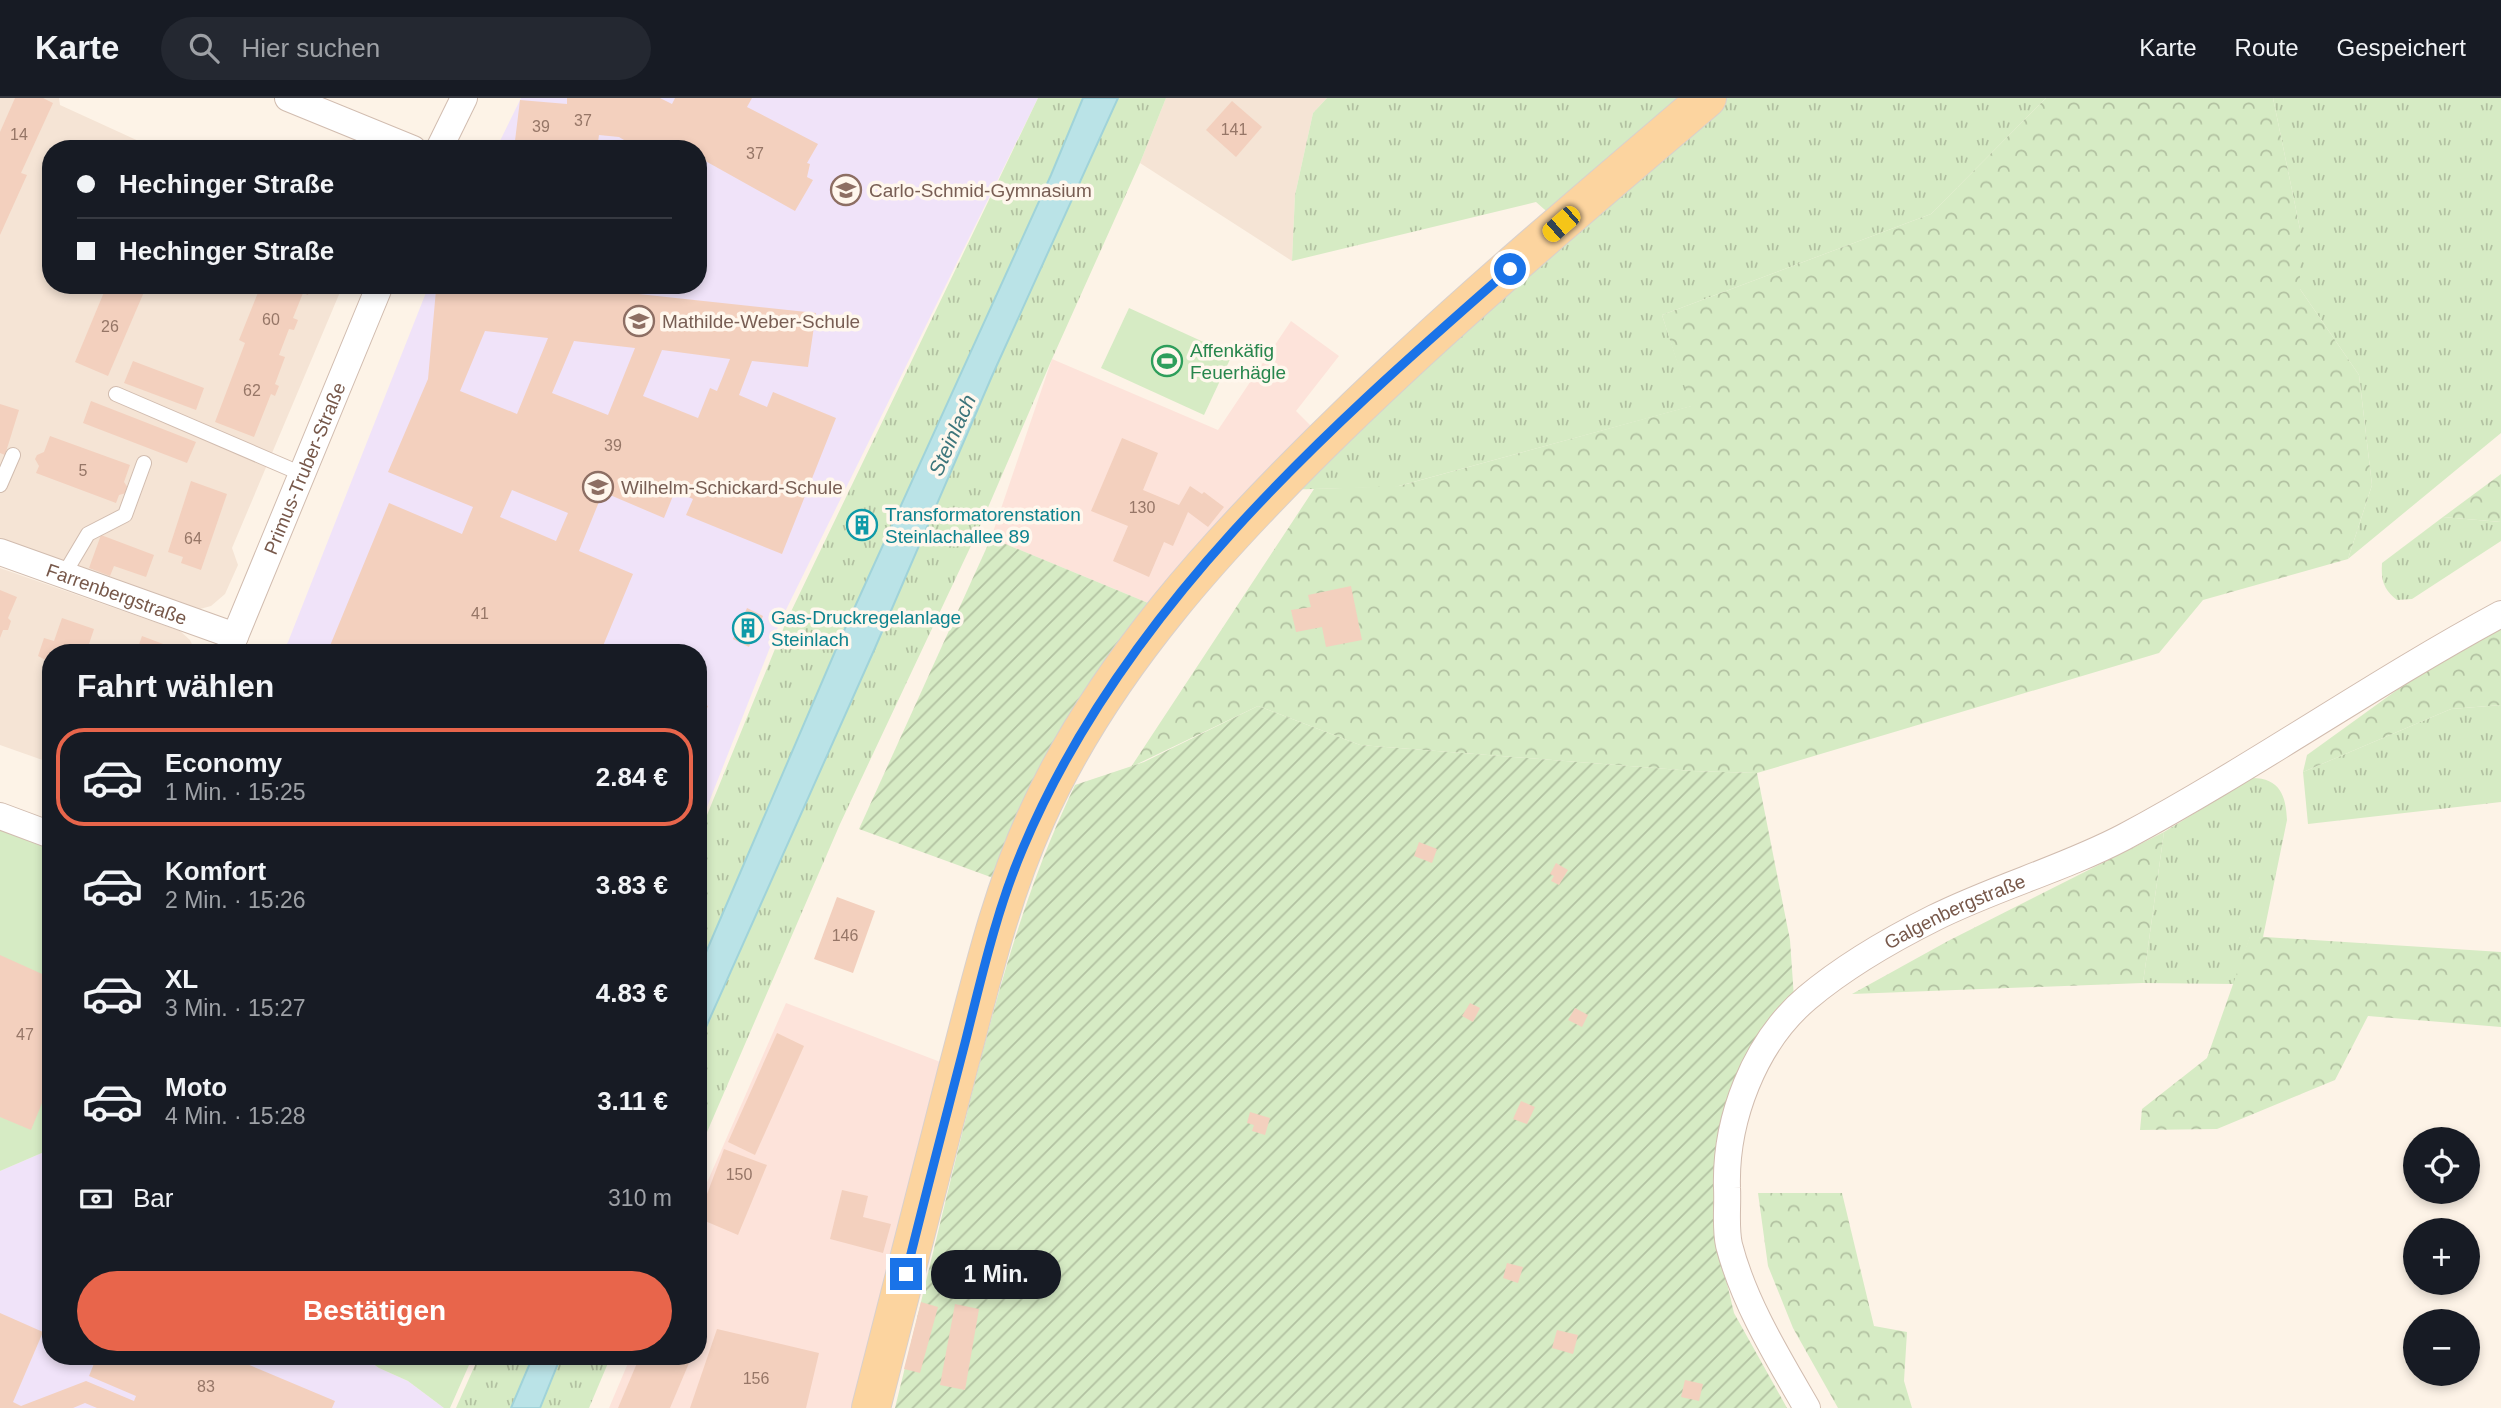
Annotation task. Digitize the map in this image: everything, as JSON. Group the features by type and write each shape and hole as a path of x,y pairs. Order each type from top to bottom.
{"main road":[{"path":"872,1408 997,920 1036,817 1086,724 1129,660 1166,612 1227,540 1301,461 1433,336 1707,98"}],"street":[{"path":"288,98 391,140"},
{"path":"443,140 464,98"},
{"name":"Primus-Truber-Straße","path":"232,644 376,294"},
{"name":"Farrenbergstraße","path":"0,552 232,644"},
{"name":"Galgenbergstraße","path":"1807,1408 1751,1307 1729,1242 1726,1166 1734,1123 1745,1087 1761,1056 1782,1025 1806,999 1866,956 1935,918 2122,838 2289,741 2426,654 2501,614"},
{"path":"0,816 42,832"}],"lane":[{"path":"116,394 302,474"},
{"path":"0,485 13,455"},
{"path":"63,576 88,534 125,515 144,463"}],"shaded area":[{"path":"0,98 59,98 60,105 136,140 42,140 42,294 339,294 232,548 238,565 225,594 211,606 191,608 0,542"},
{"name":"Wilhelm-Schickard-Schule","path":"521,98 1038,98 780,622 707,807 707,644 287,644 425,294 707,294 707,140 500,140"},
{"path":"1166,98 1327,98 1313,113 1295,195 1292,261 1140,163"},
{"path":"1291,321 1339,356 1296,411 1313,428 1153,605 991,538 1052,359 1218,430"},
{"path":"0,568 180,631 190,640 192,644 42,644 42,760 0,745"},
{"path":"786,1003 943,1063 856,1408 609,1408 627,1365 707,1365 707,1183"},
{"path":"42,1153 42,1365 375,1365 408,1381 444,1408 0,1408 0,1171"}],"green space":[{"path":"1038,98 1166,98 977,533 840,824 707,1132 707,815 786,622"},
{"path":"1327,98 2046,98 1931,214 1662,315 1692,406 1395,487 1273,490 1561,224 1536,202 1292,261 1295,195 1313,113"},
{"path":"2046,98 2273,98 2300,229 2300,289 2359,375 2372,485 2348,559 2203,600 2159,653 1757,773 1693,771 1360,745 1258,706 1131,767 1314,489 1399,486 1691,406 1662,315 1931,214"},
{"path":"2273,98 2501,98 2501,433 2348,559 2372,485 2359,375 2300,289 2300,229"},
{"name":"Affenkäfig Feuerhägle","path":"1129,308 1232,355 1204,415 1101,368"},
{"path":"2501,474 2501,522 2443,517"},
{"path":"2443,517 2501,522 2501,541 2412,599 2397,600 2384,584 2382,563"},
{"path":"991,538 1153,605 996,879 859,829"},
{"path":"2501,627 2501,705 2451,709 2303,772 2307,755 2433,664"},
{"path":"2501,705 2501,802 2308,824 2303,772 2451,709"},
{"path":"1258,706 1360,745 1693,771 1757,773 1790,940 1794,998 1770,1024 1717,1241 1734,1313 1787,1408 895,1408 972,1093 1004,975 1042,861 1075,785 1144,762"},
{"path":"2252,778 2269,781 2280,790 2287,820 2263,937 2250,937 2234,984 2143,983 2164,832"},
{"path":"0,829 42,846 42,1153 0,1171"},
{"path":"2164,832 2143,983 1852,994 1948,941"},
{"path":"2250,936 2501,952 2501,1027 2368,1016 2335,1080 2217,1129 2140,1130 2142,1109 2207,1058"},
{"path":"1758,1193 1842,1193 1874,1326 1907,1332 1904,1381 1912,1408 1838,1408 1793,1328 1768,1266"},
{"path":"375,1365 469,1365 450,1408 444,1408 408,1381"},
{"path":"475,1365 607,1365 589,1408 456,1408"}],"water":[{"name":"Steinlach","path":"1083,98 1118,98 992,376 875,648 707,1025 707,950 843,633 1051,175"},
{"path":"529,1365 557,1365 540,1408 511,1408"}],"building":[{"path":"15,98 43,98 53,103 21,173 27,175 0,235 0,132"},
{"path":"567,98 660,98 672,104 675,98 752,98 747,107 818,144 807,163 810,164 807,177 813,180 795,211 707,162 707,140 624,140 599,135 598,140 515,140 520,100 567,104"},
{"path":"1232,101 1262,127 1236,157 1206,130"},
{"path":"103,294 143,294 108,376 75,362"},
{"path":"257,294 303,294 293,318 298,320 294,330 289,329 279,355 285,357 275,384 279,386 275,396 271,394 254,437 215,422 245,343 239,340"},
{"path":"436,294 639,294 816,313 808,367 752,361 739,395 767,407 773,392 836,418 782,554 686,515 693,499 675,491 664,518 603,492 579,551 633,574 604,644 331,644 389,503 462,534 473,507 388,472 428,379","holes":["485,331 548,338 517,414 460,391","574,341 635,348 608,415 552,393","662,350 730,359 717,391 710,388 698,418 643,396","512,490 568,513 556,541 500,517"]},
{"path":"133,361 204,388 196,410 124,383"},
{"path":"91,401 196,442 187,463 83,423"},
{"path":"0,404 19,410 5,455 0,453"},
{"path":"50,436 130,465 124,482 128,488 126,493 119,495 116,503 36,473 39,466 35,459 44,452"},
{"path":"1122,438 1158,453 1143,490 1179,505 1190,486 1202,494 1204,492 1224,507 1208,527 1188,512 1173,546 1164,542 1149,577 1113,561 1128,526 1091,511"},
{"path":"191,481 227,494 201,570 181,563 183,557 168,552"},
{"name":"Transformatorenstation Steinlachallee 89","path":"858,512 875,519 866,539 849,531"},
{"path":"101,535 154,555 146,577 114,566 110,576 89,568"},
{"path":"1351,586 1362,640 1326,647 1322,627 1296,632 1291,610 1311,607 1308,595"},
{"path":"0,590 17,597 8,618 11,621 8,630 3,630 0,638"},
{"name":"Gas-Druckregelanlage Steinlach","path":"747,608 763,616 749,647 733,639"},
{"path":"62,618 94,629 89,644 42,644 44,638 54,641"},
{"path":"142,636 163,644 139,644"},
{"path":"1419,842 1437,849 1432,863 1414,856"},
{"path":"1556,863 1568,870 1559,885 1551,881 1554,876 1550,874"},
{"path":"837,897 875,911 853,973 814,959"},
{"path":"0,955 42,974 42,1103 31,1130 0,1117"},
{"path":"1470,1003 1480,1008 1473,1022 1462,1016"},
{"path":"1575,1008 1588,1015 1582,1027 1568,1020"},
{"path":"777,1033 804,1046 755,1155 728,1142"},
{"path":"1521,1101 1535,1107 1527,1124 1513,1119"},
{"path":"1250,1112 1270,1118 1265,1135 1252,1131 1254,1125 1247,1123"},
{"path":"724,1149 767,1165 738,1235 707,1222 707,1194"},
{"path":"842,1190 868,1196 863,1217 891,1224 883,1253 830,1239"},
{"path":"1507,1263 1523,1267 1518,1283 1503,1278"},
{"path":"921,1302 938,1307 920,1373 904,1369"},
{"path":"955,1304 979,1309 965,1390 940,1385"},
{"path":"0,1313 42,1332 13,1402 21,1406 86,1381 134,1401 136,1396 89,1376 93,1365 249,1365 335,1401 332,1408 97,1408 85,1403 73,1408 0,1408"},
{"path":"717,1329 819,1353 806,1408 690,1408 705,1365 707,1365"},
{"path":"1557,1330 1578,1335 1573,1354 1552,1348"},
{"path":"636,1365 688,1365 670,1408 618,1408"},
{"path":"1685,1380 1703,1384 1699,1401 1681,1397"}],"place":[{"name":"Carlo-Schmid-Gymnasium","path":"846,190"},
{"name":"Mathilde-Weber-Schule","path":"639,321"},
{"name":"Affenkäfig Feuerhägle","path":"1167,361"},
{"name":"Wilhelm-Schickard-Schule","path":"598,487"},
{"name":"Transformatorenstation Steinlachallee 89","path":"862,525"},
{"name":"Gas-Druckregelanlage Steinlach","path":"748,628"}],"route":[{"path":"906,1274 997,920 1036,817 1086,724 1129,660 1166,612 1273,490 1417,351 1510,269"}]}
